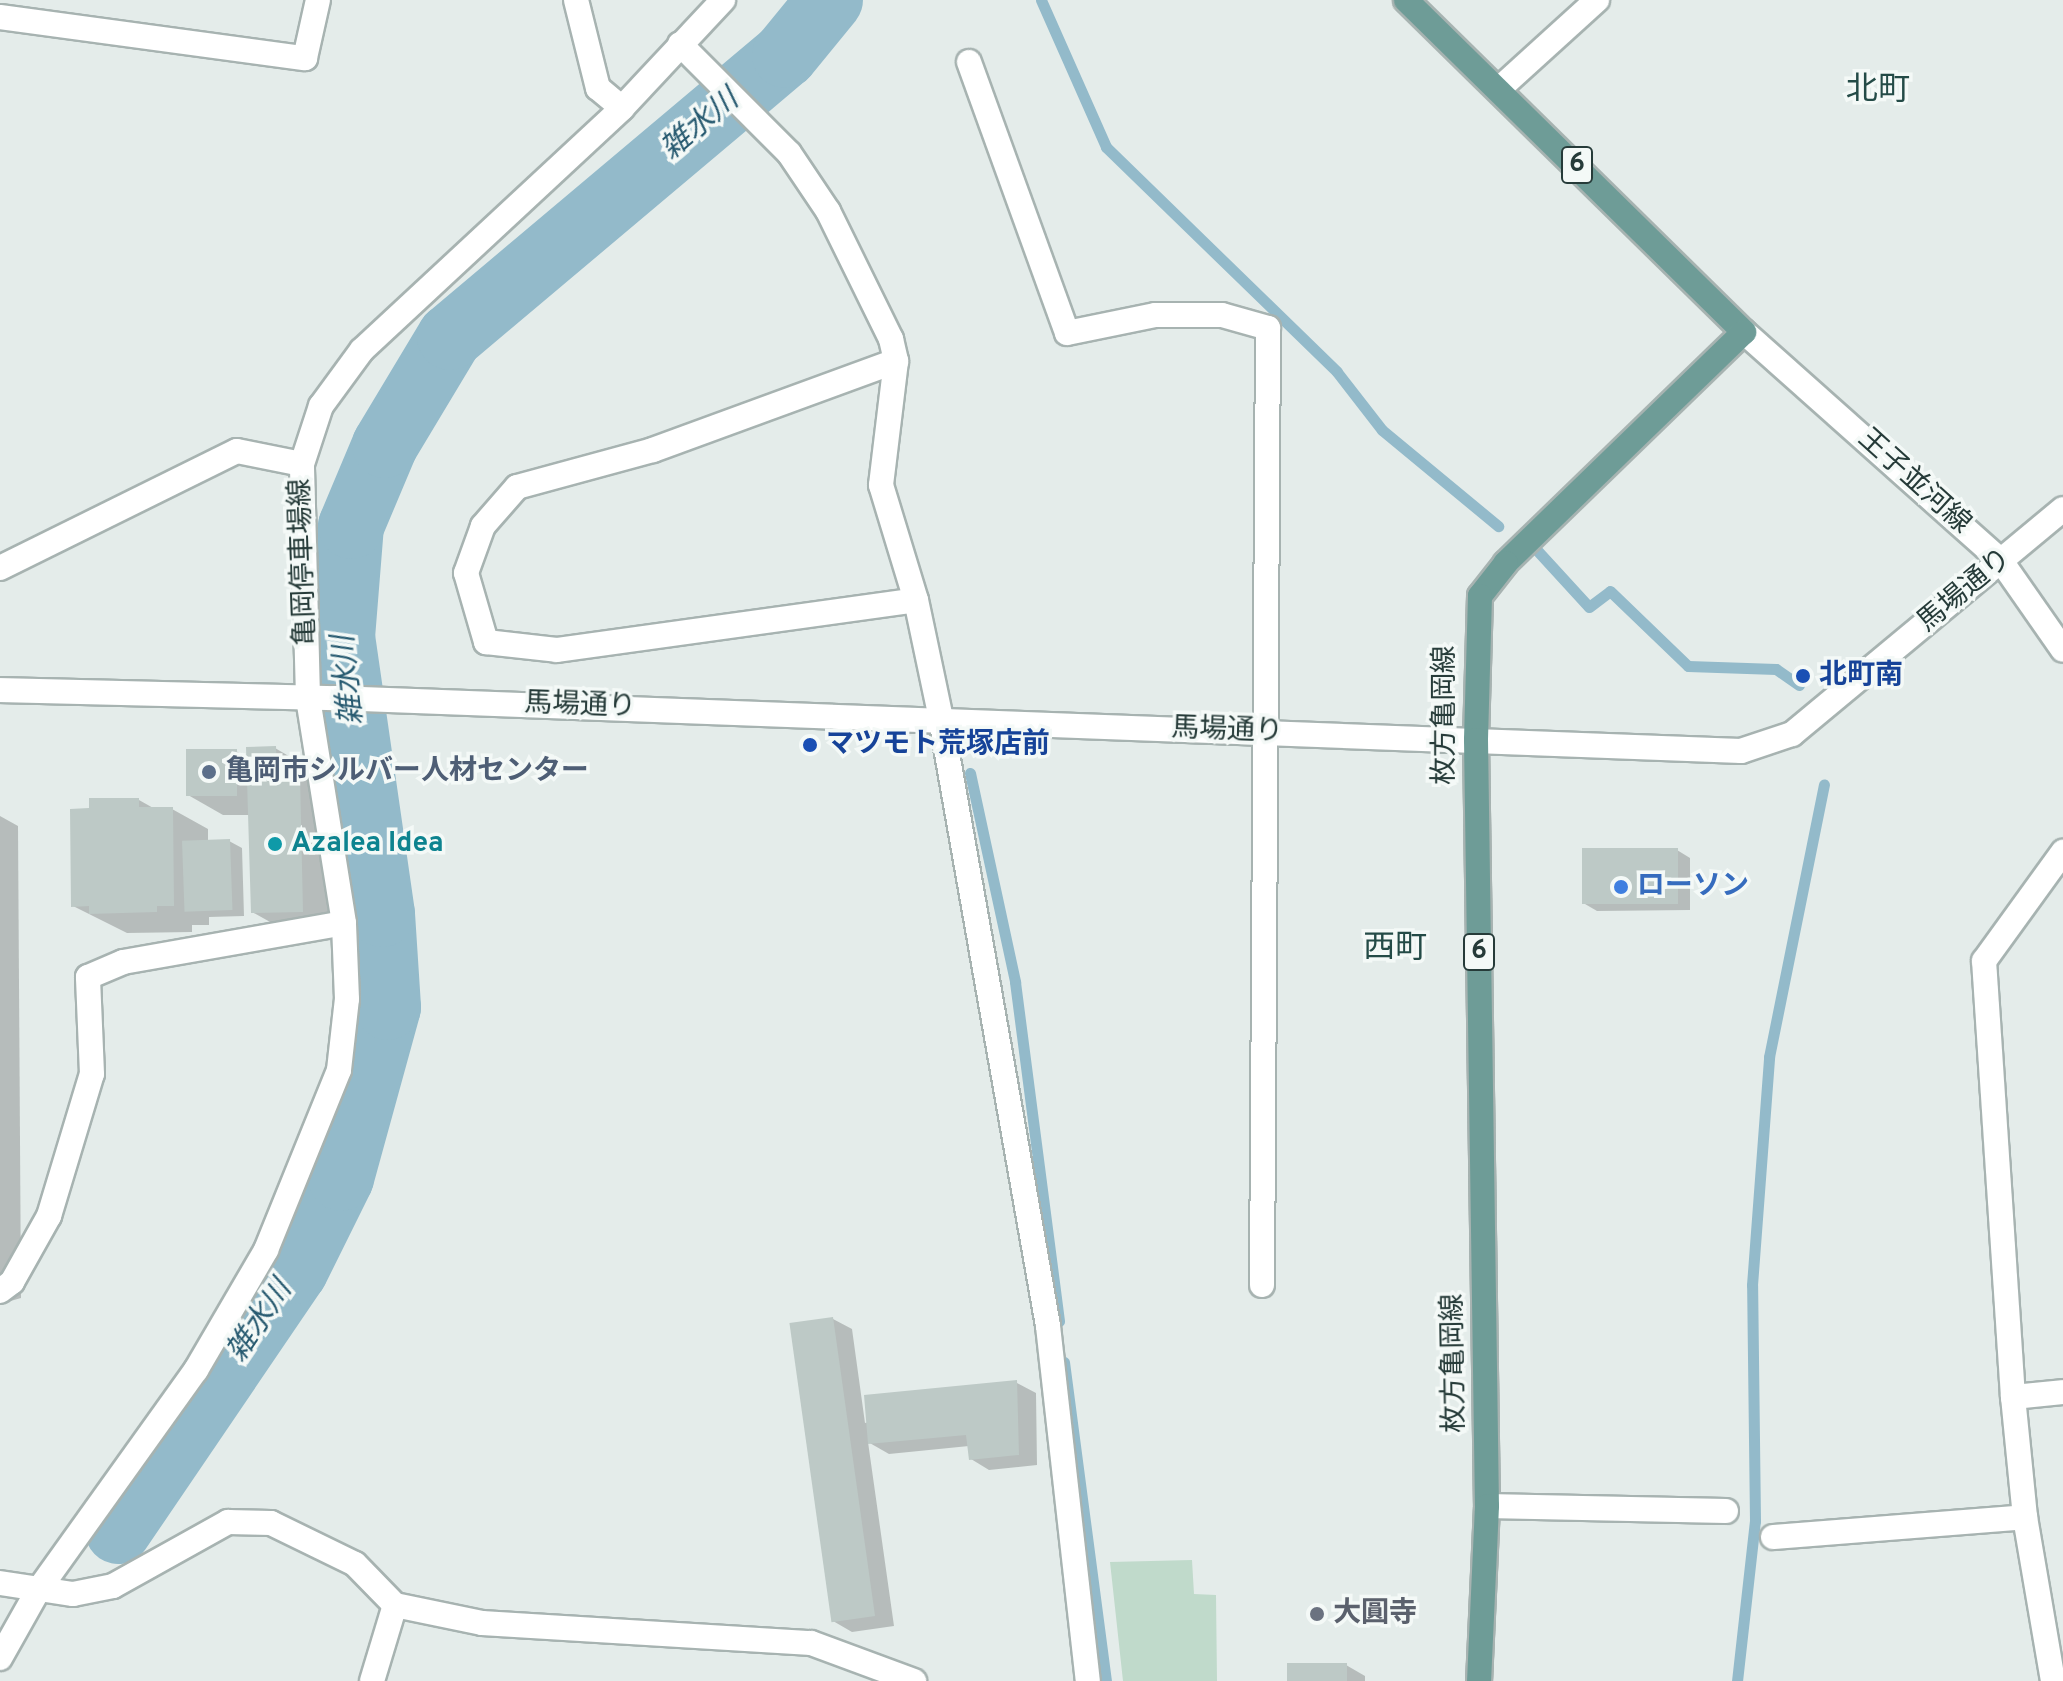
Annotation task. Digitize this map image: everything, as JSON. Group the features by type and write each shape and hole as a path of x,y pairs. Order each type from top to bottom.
{"main road":[{"name":"6","path":"1406,0 1500,88 1744,332"},
{"name":"枚方亀岡線","path":"1479,1681 1487,1506 1476,740 1480,596 1506,563 1744,332"}],"street":[{"path":"0,17 305,58 318,0"},
{"path":"576,0 598,88 622,108"},
{"name":"亀岡停車場線","path":"0,1658 37,1592 196,1370 266,1250 339,1070 347,999 344,923 308,697 302,464 321,406 362,350 622,108 723,0"},
{"path":"1500,88 1597,0"},
{"path":"680,44 789,153 813,188 891,339 896,361 881,485 916,600 941,719 1048,1326 1088,1681"},
{"path":"969,62 1067,333 1155,315 1222,315 1268,328 1262,732 1262,1285"},
{"name":"王子並河線","path":"1744,332 2001,561 2063,650"},
{"path":"896,361 653,450 517,487 483,526 466,573 486,642 557,650 916,600"},
{"path":"0,568 237,451 302,464"},
{"name":"馬場通り","path":"308,697 1741,751 1792,734 2063,509"},
{"path":"0,690 308,697"},
{"path":"2053,1681 2025,1517 2013,1397 1984,961 2063,852"},
{"path":"0,1291 12,1282 49,1216 92,1074 88,977 123,962 344,923"},
{"path":"2013,1397 2063,1392"},
{"path":"1487,1506 1726,1511"},
{"path":"1773,1537 2025,1517"},
{"path":"0,1583 37,1592 73,1594 113,1586 228,1522 271,1523 355,1564 395,1605 482,1623 811,1643 914,1681"},
{"path":"372,1681 395,1605"}],"green space":[{"path":"1192,1560 1194,1594 1216,1595 1217,1681 1123,1681 1110,1562"}],"building":[{"name":"Azalea Idea","path":"276,746 277,775 300,775 303,912 251,913 246,747"},
{"path":"186,749 237,749 237,796 186,796"},
{"path":"89,798 139,798 139,807 173,807 174,906 157,906 157,912 89,914 89,906 71,907 70,809 89,808"},
{"path":"230,839 232,910 185,912 182,841"},
{"path":"1582,848 1678,848 1678,904 1582,904"},
{"path":"833,1317 875,1616 831,1622 789,1323"},
{"path":"1017,1380 1019,1455 969,1460 966,1435 868,1444 864,1395"},
{"path":"1287,1663 1347,1663 1347,1681 1287,1681"}],"waterway":[{"name":"雑水川","path":"118,1531 295,1271 341,1178 388,1007 382,914 342,637 351,526 385,445 450,337 785,55 830,0"},
{"path":"1041,0 1106,147 1337,372 1382,430 1498,526"},
{"path":"1534,547 1589,607 1610,591 1688,666 1776,669 1799,685"},
{"path":"970,773 1015,982 1059,1321"},
{"path":"1737,1681 1755,1521 1752,1285 1769,1057 1824,784"},
{"path":"1064,1362 1106,1681"}],"place":[{"name":"北町南","path":"1803,676"},
{"name":"マツモト荒塚店前","path":"810,745"},
{"name":"亀岡市シルバー人材センター","path":"209,772"},
{"name":"Azalea Idea","path":"275,844"},
{"name":"ローソン","path":"1621,887"},
{"name":"大圓寺","path":"1317,1614"}],"district":[{"name":"北町","path":"1878,91"},
{"name":"西町","path":"1395,949"}]}
